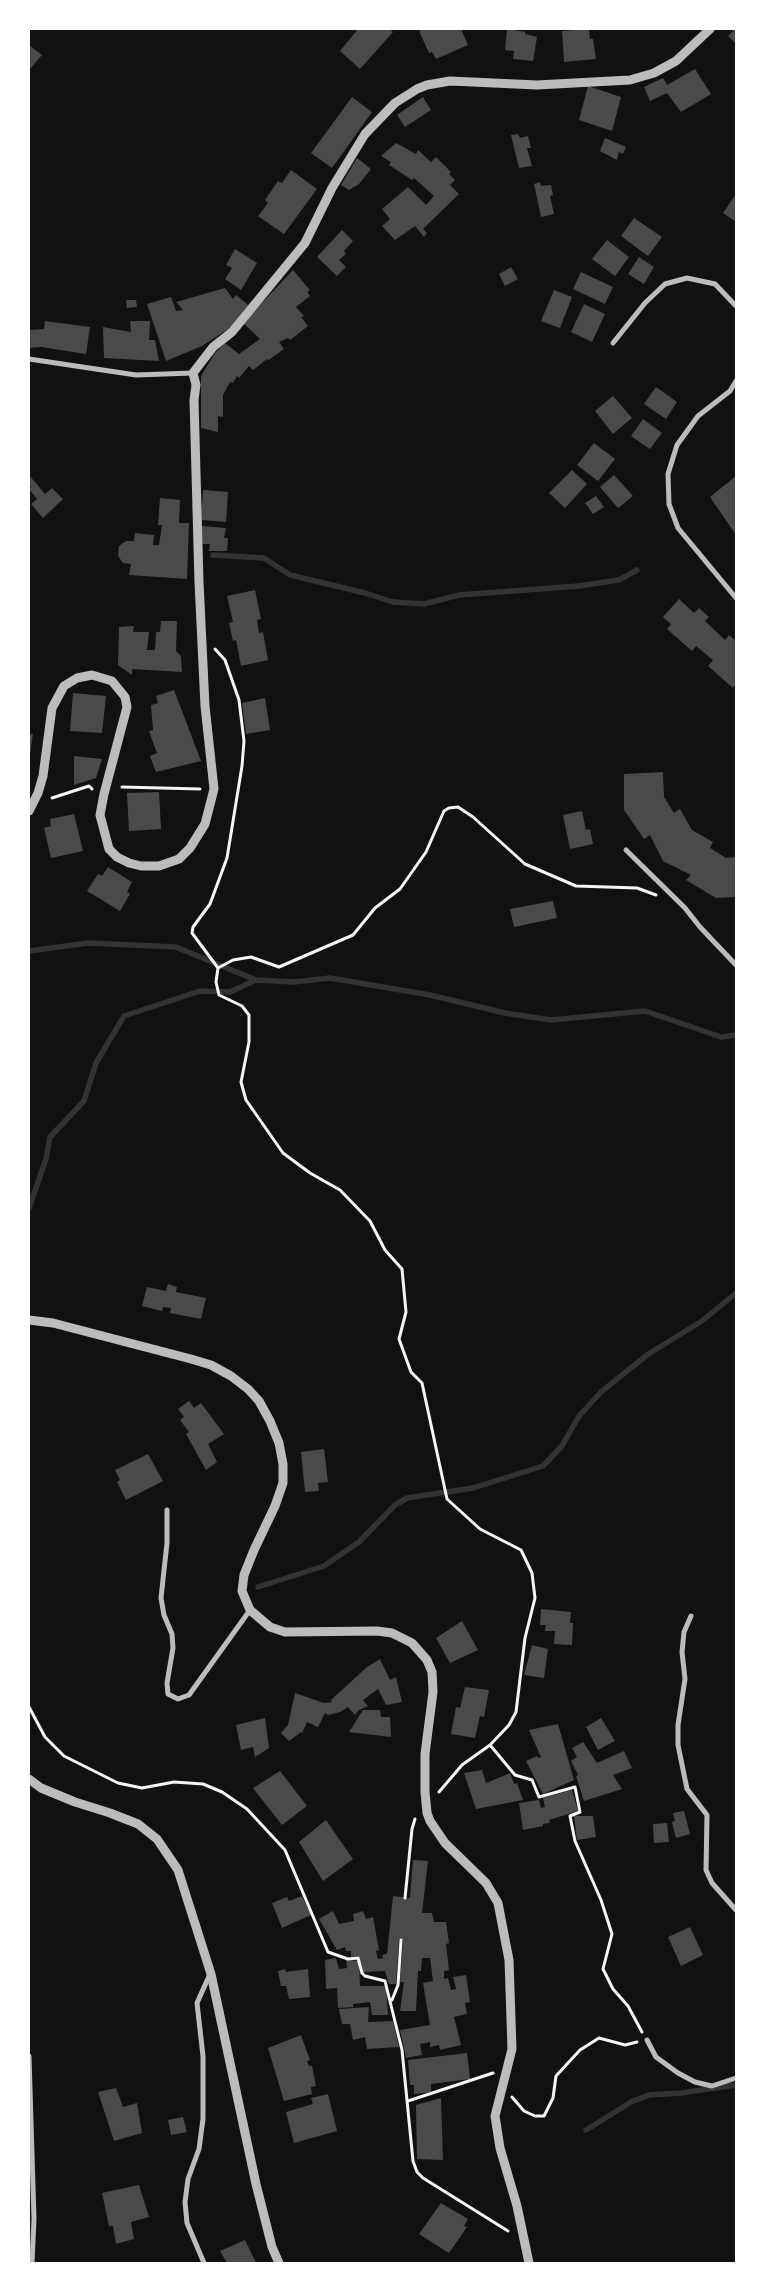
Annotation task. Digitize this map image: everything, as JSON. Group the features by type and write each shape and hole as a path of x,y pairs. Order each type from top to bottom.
{"street":[{"path":"193,373 213,347 232,332 305,243 332,188 365,134 404,96 427,85 450,81 537,85 630,80 654,73 676,61 710,29"},
{"path":"613,343 645,303 664,284 687,278 715,284 736,306"},
{"path":"29,359 136,375 193,373"},
{"path":"29,811 38,793 43,776 52,708 64,686 82,676 101,676 112,681 125,698 127,707 100,815 109,849 117,857 142,866 160,866 179,859 190,848 206,824 214,789 205,706 200,612 194,400 196,385 193,373"},
{"path":"736,381 730,391 698,416 677,445 668,474 669,504 678,528 736,598"},
{"path":"626,850 685,908 736,965"},
{"path":"29,1320 53,1323 211,1365 242,1385 259,1401 279,1443 283,1464 283,1483 275,1506 244,1575 242,1590 244,1602 250,1610 270,1627 285,1632 377,1631 403,1638 428,1660 432,1672 433,1692 425,1754 424,1792 430,1821 446,1843 486,1883 498,1903 509,1960 512,2048 509,2068 495,2116 500,2148 517,2206 529,2263"},
{"path":"167,1510 167,1543 161,1598 164,1615 172,1634 173,1648 167,1683 168,1694 178,1699 189,1695 250,1610"},
{"path":"691,1616 684,1632 682,1652 685,1679 678,1725 678,1746 687,1789 707,1815 706,1870 712,1884 736,1910"},
{"path":"29,1780 41,1788 74,1802 138,1824 157,1839 178,1870 211,1974 256,2184 272,2247 279,2263"},
{"path":"204,2263 188,2223 185,2202 188,2179 199,2149 203,2119 202,2056 197,2002 211,1974"},
{"path":"647,2040 656,2057 678,2073 695,2082 712,2086 736,2078"},
{"path":"29,2056 34,2219 32,2263"}],"path":[{"path":"52,798 89,786"},
{"path":"122,787 214,789"},
{"path":"439,1799 439,1791 462,1765 490,1745 509,1725 516,1712 525,1638 535,1598 532,1573 521,1550 480,1529 447,1499 422,1383 411,1372 398,1339 406,1312 402,1269 385,1250 370,1221 340,1190 310,1173 283,1153 246,1100 241,1082 249,1042 249,1015 242,1006 219,995 216,982 218,968 233,960 251,957 279,968 353,935 375,908 400,889 426,852 441,816 449,808 458,807 473,817 525,864 576,886 637,888 661,898"},
{"path":"29,1707 46,1737 64,1756 118,1783 142,1788 174,1782 202,1784 222,1792 247,1809 285,1850 328,1952 348,1959 358,1958 362,1973 365,1976 385,1981 402,2050 413,2160 416,2172 524,2240"},
{"path":"490,1745 515,1775 532,1780 539,1797 575,1787 580,1812 570,1816 575,1841 601,1900 612,1934 603,1969 613,1989 628,2006 647,2040 625,2045 599,2038 580,2050 556,2076 553,2098 544,2116 535,2116 524,2111 503,2085"},
{"path":"405,1898 412,1828 424,1792"},
{"path":"391,2001 398,1985 401,1940"},
{"path":"408,2100 509,2068"}],"building":[{"path":"358,29 389,29 393,32 360,69 340,51"},
{"path":"424,29 461,29 468,45 436,59 432,52 429,53 419,31"},
{"path":"507,29 525,32 525,34 537,37 533,61 513,59 514,51 505,50"},
{"path":"589,29 590,39 593,39 596,59 564,62 562,31"},
{"path":"736,29 736,44 728,36"},
{"path":"29,45 42,55 29,70"},
{"path":"695,69 711,94 681,112 667,93 650,101 644,87 663,78 667,85"},
{"path":"588,86 621,97 612,131 579,120"},
{"path":"352,97 372,112 332,168 311,153"},
{"path":"423,97 431,110 405,127 397,115"},
{"path":"518,134 520,138 528,136 531,148 527,148 532,166 519,168 511,135"},
{"path":"605,138 626,147 623,154 619,152 617,160 600,151"},
{"path":"396,143 416,154 418,150 431,162 436,157 451,172 449,174 455,180 450,185 459,194 423,229 427,233 424,237 415,226 395,240 382,226 390,219 382,209 408,187 426,205 434,196 414,178 412,180 389,165 391,162 381,156"},
{"path":"357,158 371,169 359,184 349,190 341,185"},
{"path":"291,170 317,189 284,234 258,216 268,203 265,200 278,181 282,183"},
{"path":"540,182 541,186 551,185 553,195 550,196 554,214 541,217 534,184"},
{"path":"736,194 736,222 723,213"},
{"path":"634,218 662,237 648,256 621,236"},
{"path":"342,230 353,241 344,251 346,254 339,260 346,267 337,276 317,257"},
{"path":"607,240 629,257 615,276 592,259"},
{"path":"235,249 257,263 241,290 225,279 232,268 226,265"},
{"path":"639,257 654,267 644,284 628,274"},
{"path":"511,267 518,279 505,286 499,274"},
{"path":"293,270 310,290 307,292 310,296 296,307 304,316 301,317 308,326 290,340 288,338 279,342 284,349 269,360 267,359 253,370 249,366 239,378 237,376 233,383 230,382 223,395 223,417 218,416 218,432 201,428 201,376 215,353 225,343 239,354 260,339 243,323"},
{"path":"581,272 613,287 605,304 573,289"},
{"path":"225,288 233,299 236,295 248,305 230,328 202,346 166,361 147,304 171,297 176,311 183,310 176,302"},
{"path":"554,290 572,297 560,328 541,321"},
{"path":"126,300 136,300 137,307 127,308"},
{"path":"584,304 605,314 592,342 571,332"},
{"path":"45,321 90,327 86,354 41,347 29,348 29,330 44,329"},
{"path":"130,321 150,321 149,340 155,340 159,361 104,358 103,327 131,332"},
{"path":"656,387 677,402 666,419 644,404"},
{"path":"613,396 632,418 613,434 595,411"},
{"path":"643,419 662,433 650,449 631,436"},
{"path":"594,443 615,459 598,481 577,465"},
{"path":"572,470 587,484 565,508 549,493"},
{"path":"29,475 45,494 52,488 63,499 43,518 31,504 37,499 29,489 31,487"},
{"path":"614,475 633,496 618,508 600,487"},
{"path":"736,476 736,535 710,497"},
{"path":"203,490 228,492 226,522 201,520"},
{"path":"596,496 604,507 593,514 585,503"},
{"path":"160,498 180,500 179,523 189,523 187,579 129,575 131,564 123,563 118,556 119,546 126,541 134,541 135,533 154,535 153,545 159,545 162,525 158,525"},
{"path":"202,526 226,528 224,538 228,538 227,551 209,551 210,544 201,544"},
{"path":"255,590 261,619 257,620 259,633 263,632 268,660 241,666 236,640 233,641 229,623 233,622 227,596"},
{"path":"679,599 694,613 699,608 709,617 705,621 725,640 729,635 736,641 736,683 733,688 708,666 713,660 696,646 692,651 667,629 671,624 663,617"},
{"path":"161,621 177,621 176,651 181,656 182,672 132,669 132,675 118,665 119,627 134,626 133,632 149,632 147,650 155,650 156,632 160,632"},
{"path":"174,690 201,761 156,772 150,756 157,753 149,731 153,730 151,705 158,703 156,696"},
{"path":"73,693 106,696 102,733 70,731"},
{"path":"265,698 270,730 246,734 242,703"},
{"path":"29,734 33,734 30,754 29,754"},
{"path":"74,756 102,759 96,778 74,785"},
{"path":"663,772 664,797 674,813 680,809 692,830 713,842 710,848 726,858 736,857 736,897 716,898 686,880 691,875 663,861 650,835 644,839 624,810 624,774"},
{"path":"159,792 161,829 129,831 127,793"},
{"path":"582,811 586,830 590,829 593,844 570,849 563,815"},
{"path":"74,814 83,851 51,858 44,828 51,826 50,819"},
{"path":"108,867 132,882 127,892 130,894 120,911 87,891 98,874 102,876"},
{"path":"553,901 557,918 514,927 510,909"},
{"path":"168,1284 177,1287 176,1292 206,1298 201,1319 170,1313 171,1308 163,1307 162,1311 142,1306 147,1287 166,1291"},
{"path":"189,1401 194,1408 201,1403 224,1434 208,1444 217,1462 206,1470 186,1434 189,1432 180,1420 184,1417 178,1409"},
{"path":"324,1449 328,1482 318,1483 319,1491 305,1492 301,1452"},
{"path":"148,1454 163,1481 126,1500 117,1482 120,1480 115,1470"},
{"path":"541,1609 571,1612 570,1623 573,1623 572,1645 554,1644 555,1631 545,1631 546,1625 540,1625"},
{"path":"462,1621 478,1650 450,1663 436,1638"},
{"path":"532,1645 548,1649 544,1678 524,1675"},
{"path":"380,1659 390,1680 396,1677 402,1702 386,1705 378,1689 363,1700 368,1706 359,1710 355,1715 348,1707 340,1712 328,1715 325,1713 318,1727 307,1722 302,1733 289,1741 281,1733 288,1725 295,1693 324,1703 332,1702 331,1700 367,1667"},
{"path":"465,1687 489,1690 484,1717 480,1716 475,1738 451,1734 456,1707 460,1708"},
{"path":"363,1710 380,1710 381,1717 390,1717 391,1737 349,1732"},
{"path":"265,1718 269,1748 255,1757 253,1747 241,1750 236,1725"},
{"path":"601,1718 615,1741 598,1750 586,1727"},
{"path":"558,1724 574,1780 543,1794 526,1761 537,1756 538,1758 541,1757 529,1730"},
{"path":"583,1742 597,1763 624,1751 632,1768 613,1775 622,1789 584,1801 576,1776 578,1775 571,1761 577,1757 572,1748"},
{"path":"482,1770 486,1783 510,1773 514,1784 517,1783 523,1800 476,1809 464,1773"},
{"path":"280,1771 307,1806 282,1825 253,1788"},
{"path":"572,1790 578,1811 549,1820 550,1823 543,1824 543,1826 523,1830 519,1803 539,1800 541,1808 545,1807 543,1798"},
{"path":"684,1811 690,1834 676,1838 672,1822 675,1821 673,1813"},
{"path":"574,1816 593,1816 596,1837 577,1840"},
{"path":"326,1820 353,1859 323,1881 299,1842"},
{"path":"667,1823 669,1842 654,1843 653,1824"},
{"path":"413,1860 428,1861 422,1913 432,1913 434,1922 446,1922 449,1943 446,1944 449,1970 444,1971 444,1979 448,1978 451,1990 456,1989 453,1977 466,1975 470,2002 465,2003 467,2014 454,2017 461,2045 440,2050 439,2045 430,2047 430,2042 420,2044 422,2055 406,2058 400,2030 430,2025 423,1983 433,1981 430,1958 422,1958 421,1971 418,1971 416,2011 400,2011 404,1982 400,1982 403,1940 399,1939 396,1984 389,1984 385,1971 363,1972 358,1956 351,1957 351,1951 346,1951 345,1947 337,1950 319,1919 333,1911 339,1924 354,1921 353,1914 363,1911 366,1919 373,1917 379,1950 376,1951 378,1959 383,1958 382,1955 387,1954 393,1896 410,1898"},
{"path":"302,1896 311,1915 282,1928 272,1903 287,1897 289,1901"},
{"path":"690,1927 703,1955 681,1966 668,1937"},
{"path":"336,1958 339,1969 347,1968 346,1960 359,1961 360,1986 386,1986 388,2015 372,2015 370,2002 353,2004 353,2007 338,2008 337,1988 326,1989 325,1960"},
{"path":"285,1969 286,1972 308,1969 310,1997 289,1999 286,1986 281,1986 278,1971"},
{"path":"369,2007 368,2022 393,2021 399,2047 367,2049 365,2037 353,2040 350,2024 342,2024 339,2009"},
{"path":"301,2035 310,2060 307,2061 309,2066 312,2066 316,2086 311,2087 312,2094 284,2101 268,2048"},
{"path":"467,2053 470,2079 431,2084 431,2092 414,2094 414,2085 410,2085 408,2060"},
{"path":"116,2088 123,2107 137,2103 142,2133 114,2141 98,2092"},
{"path":"328,2094 337,2131 294,2143 286,2112 313,2104 311,2098"},
{"path":"441,2098 443,2160 417,2159 416,2105"},
{"path":"183,2117 187,2132 171,2135 168,2120"},
{"path":"139,2185 149,2217 131,2222 134,2239 116,2244 113,2226 109,2226 102,2193"},
{"path":"441,2203 468,2219 464,2226 467,2227 449,2253 419,2234"},
{"path":"245,2240 256,2263 227,2263 220,2251"}],"waterway":[{"path":"213,555 264,558 290,575 365,593 393,602 424,604 459,595 579,586 619,580 637,570"},
{"path":"29,951 88,943 176,947 256,980 294,982 330,978 430,995 505,1013 551,1020 645,1011 721,1037 736,1035"},
{"path":"29,1208 46,1159 50,1137 84,1101 96,1063 124,1016 200,991 230,992 256,980"},
{"path":"258,1587 324,1566 359,1542 395,1505 407,1498 473,1488 543,1466 562,1446 579,1416 601,1392 647,1355 702,1321 736,1293"},
{"path":"586,2130 631,2102 649,2095 681,2093 736,2085"}]}
